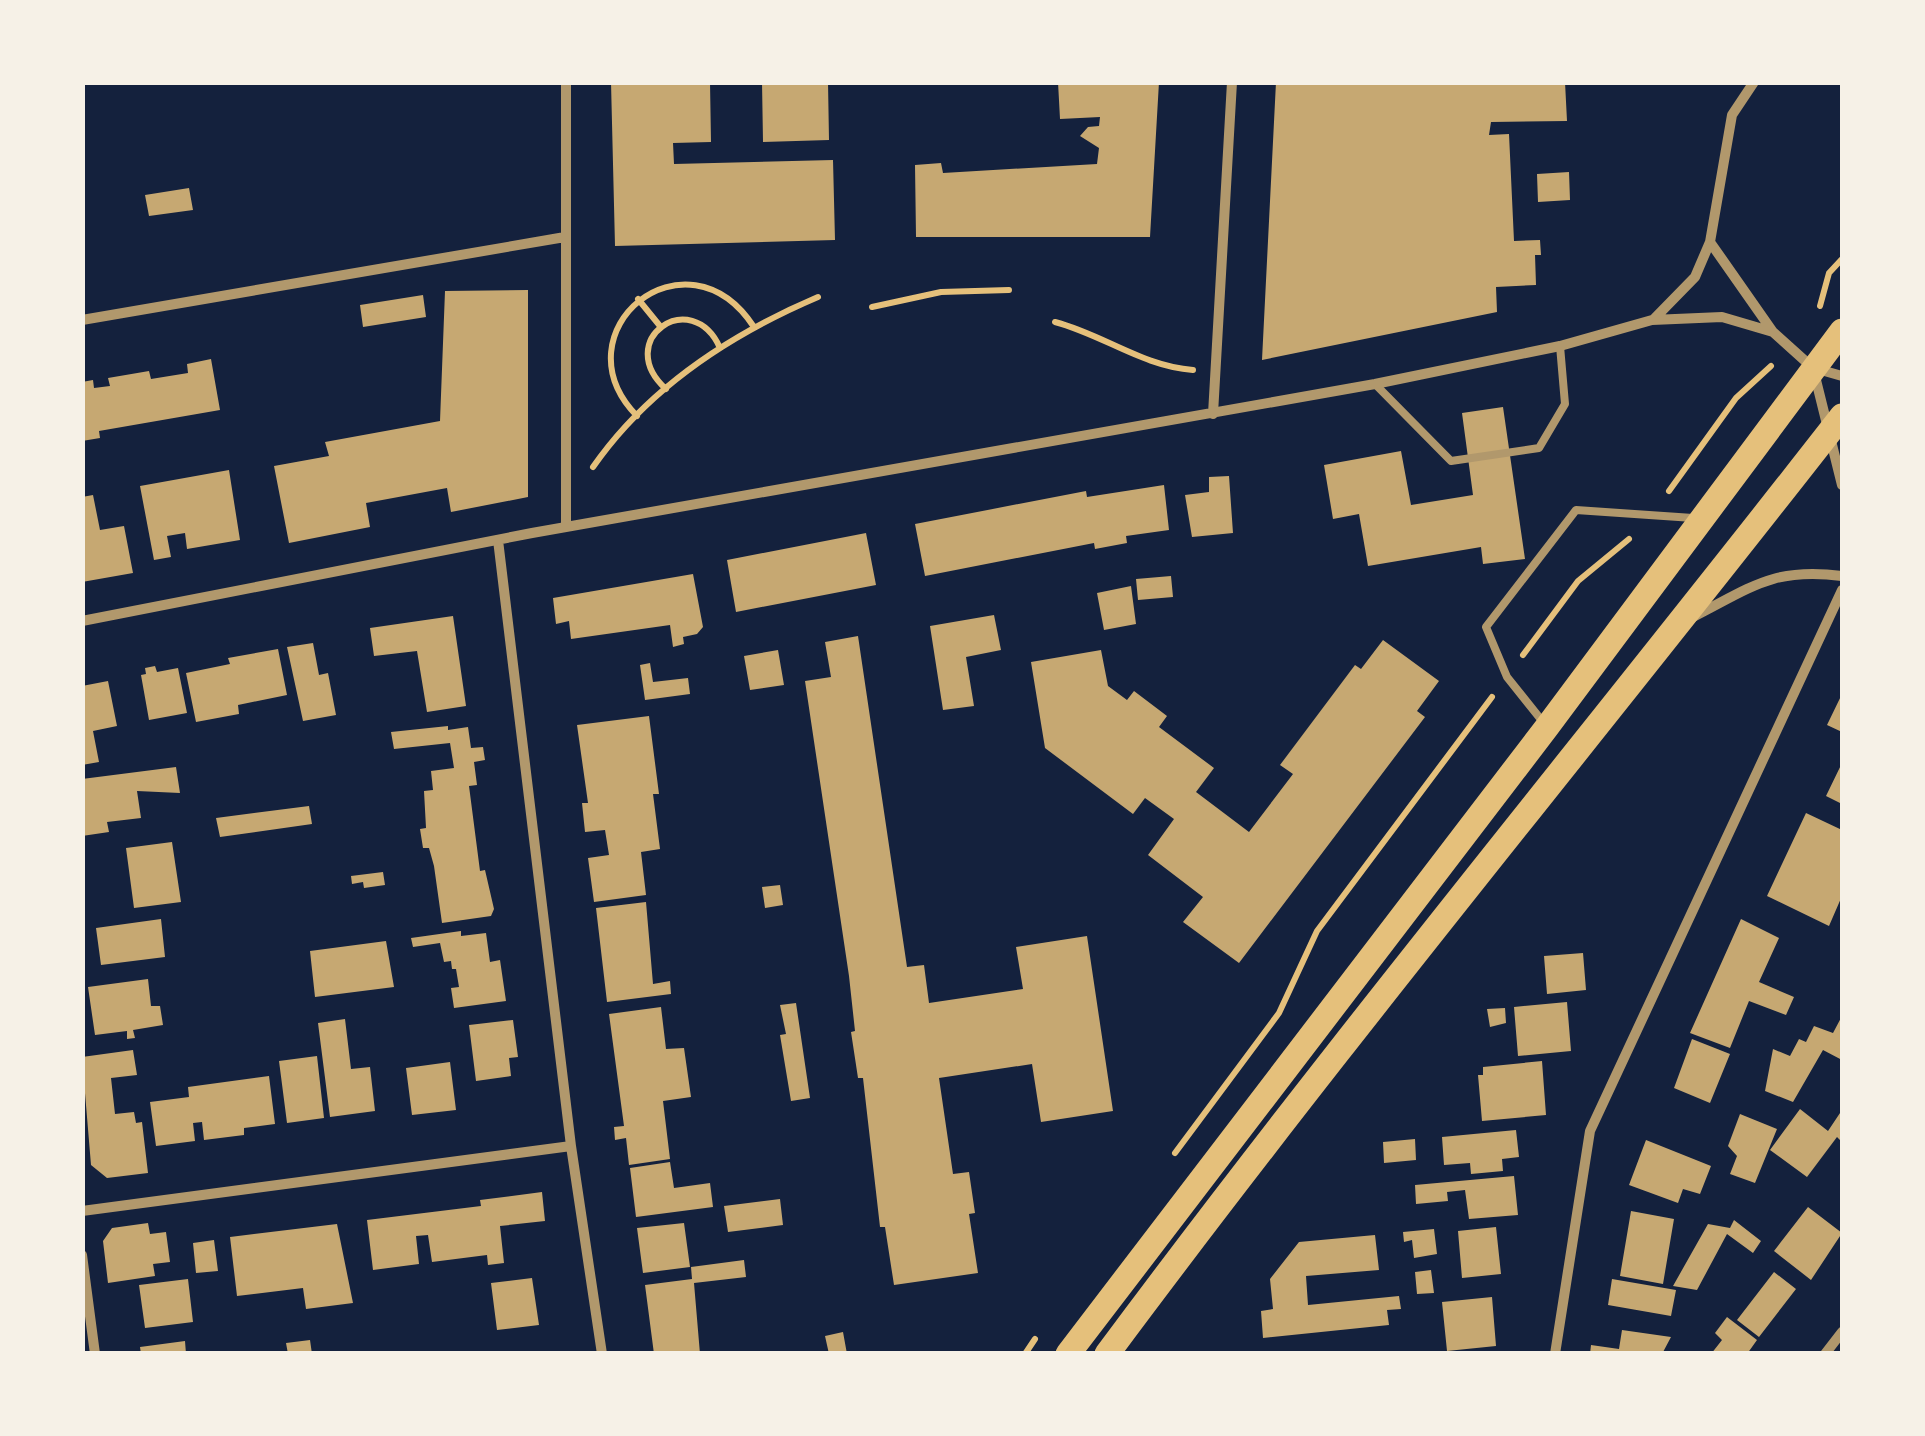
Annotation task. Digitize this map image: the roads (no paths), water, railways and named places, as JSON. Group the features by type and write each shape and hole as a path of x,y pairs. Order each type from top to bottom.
{"main road":[{"path":"1068,1354 1547,727 1842,331"},
{"path":"1107,1354 1243,1171 1684,622 1835,425"}],"street":[{"path":"566,82 566,528"},
{"path":"1214,414 1232,82"},
{"path":"1652,320 1695,277 1710,242 1732,115 1754,82"},
{"path":"82,320 565,237"},
{"path":"1710,242 1773,332 1813,368 1842,376"},
{"path":"82,622 498,540 1376,384 1560,346 1652,320 1722,317 1773,332"},
{"path":"1813,368 1835,425 1842,485"},
{"path":"498,540 571,1146 602,1354"},
{"path":"1684,622 1778,574 1802,571 1842,576"},
{"path":"1556,1354 1590,1130 1842,590"},
{"path":"82,1211 571,1146"},
{"path":"82,1254 95,1354"},
{"path":"1826,1354 1842,1332"}],"lane":[{"path":"1376,384 1451,461 1539,448 1565,404 1560,346"},
{"path":"1547,727 1507,677 1486,628 1576,510 1702,518"}]}
